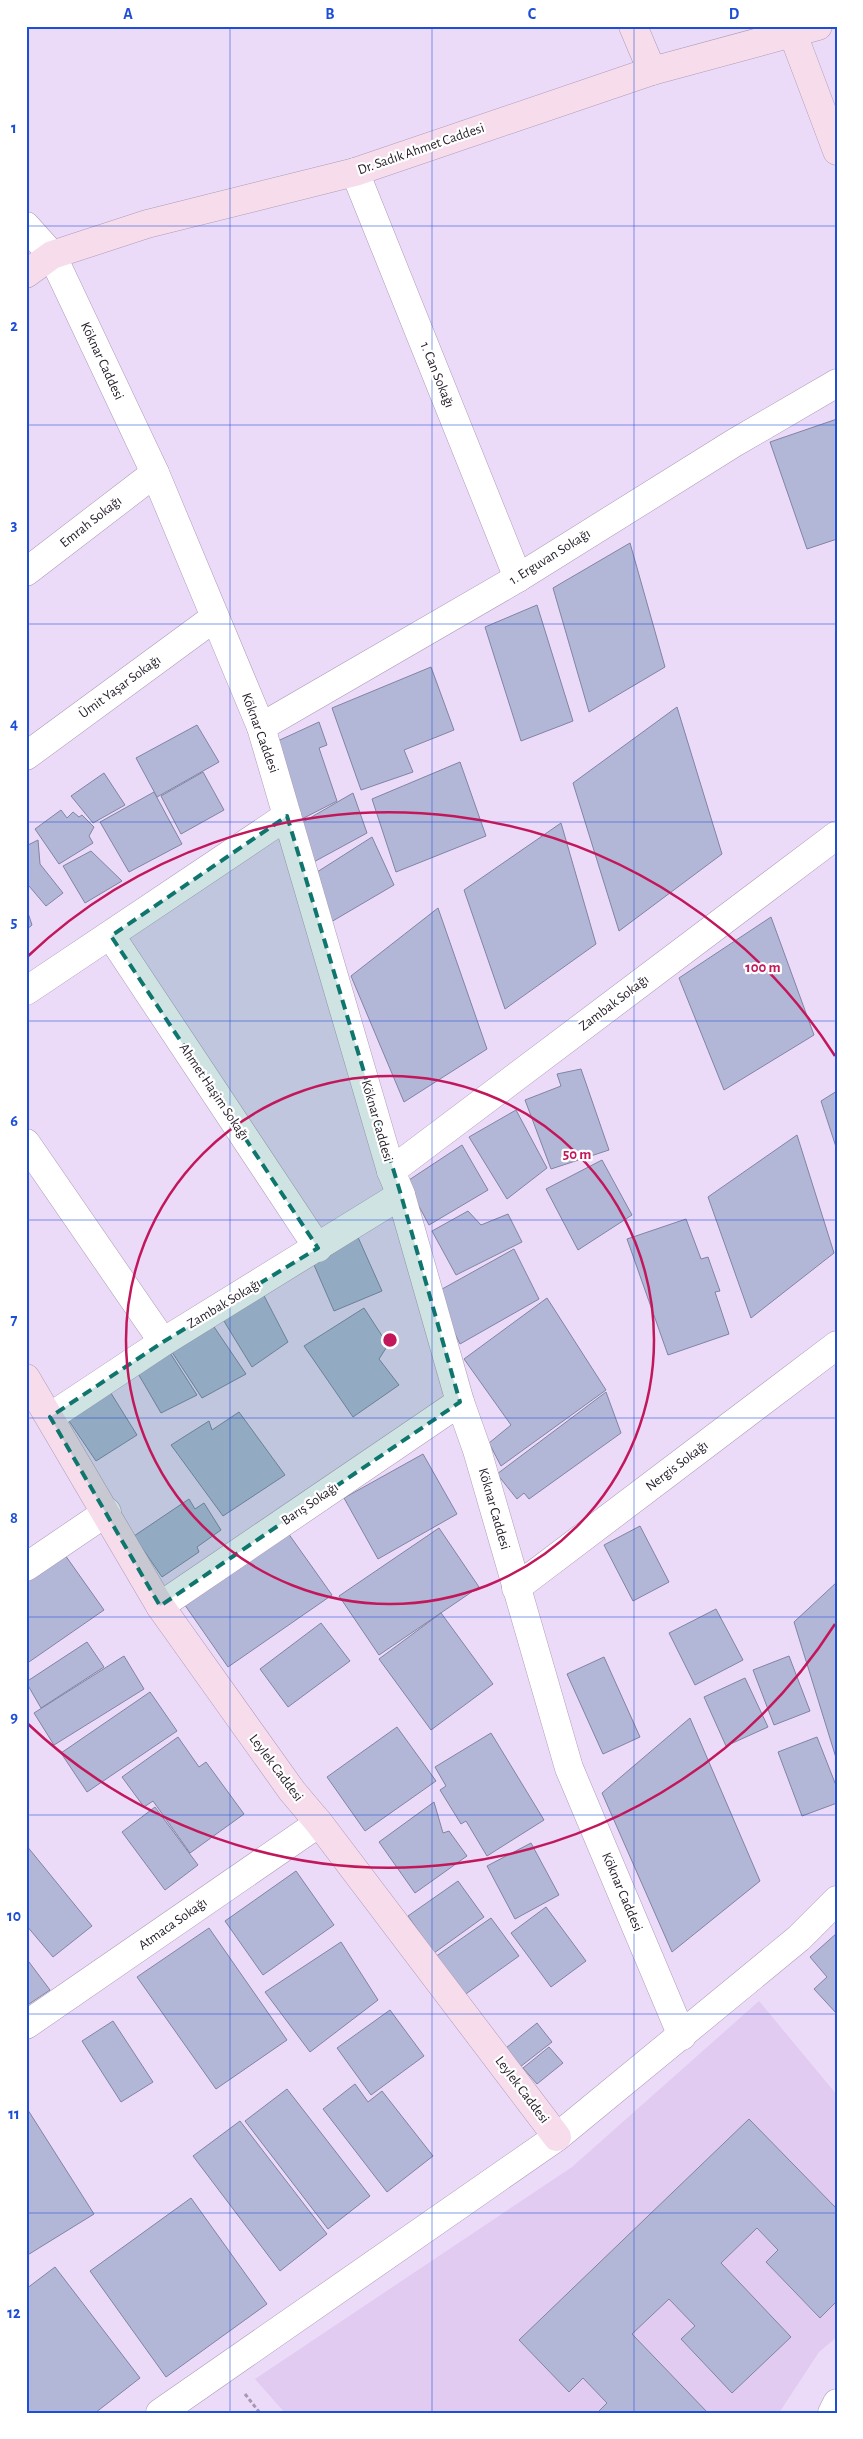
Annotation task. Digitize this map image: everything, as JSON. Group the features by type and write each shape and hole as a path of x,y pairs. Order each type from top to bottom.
{"street":[{"path":"633,26 652,71"},
{"path":"806,30 837,151"},
{"name":"Dr. Sadık Ahmet Caddesi","path":"26,274 52,255 147,224 355,172 652,71 806,30"},
{"name":"1. Can Sokağı","path":"355,172 518,578"},
{"name":"Köknar Caddesi","path":"26,226 52,255 155,472 214,618 261,727 391,1170 401,1195 460,1402 477,1450 569,1768 682,2036"},
{"name":"1. Erguvan Sokağı","path":"261,727 518,578 734,443 837,383"},
{"name":"Emrah Sokağı","path":"26,572 155,472"},
{"name":"Ümit Yaşar Sokağı","path":"26,756 214,618"},
{"path":"26,991 111,936 287,816"},
{"name":"Zambak Sokağı","path":"391,1170 837,835"},
{"name":"Ahmet Haşim Sokağı","path":"111,936 318,1248"},
{"path":"26,1143 163,1342"},
{"name":"Zambak Sokağı","path":"50,1417 163,1342 401,1195"},
{"name":"Nergis Sokağı","path":"516,1588 837,1345"},
{"name":"Leylek Caddesi","path":"26,1378 107,1512 160,1606 292,1791 319,1823 558,2137"},
{"name":"Barış Sokağı","path":"160,1606 460,1402"},
{"path":"26,1567 107,1512"},
{"name":"Atmaca Sokağı","path":"26,2025 319,1823"},
{"path":"160,2413 558,2137 799,1938 837,1900"},
{"path":"832,2413 837,2403"}],"highlighted area":[{"path":"287,816 401,1195 460,1402 160,1606 50,1417 163,1342 318,1248 111,936"}],"shaded area":[{"path":"759,2001 837,2095 837,2337 819,2352 779,2413 285,2413 255,2379 572,2167"}],"building":[{"path":"837,419 837,539 807,549 770,442"},
{"path":"630,543 665,667 589,712 553,588"},
{"path":"537,605 573,721 521,741 485,627"},
{"path":"431,667 454,730 404,750 413,772 361,790 332,708"},
{"path":"677,707 722,854 619,931 573,783"},
{"path":"319,722 327,745 319,748 337,801 296,822 269,745"},
{"path":"197,725 219,762 157,797 136,758"},
{"path":"460,762 486,836 396,872 372,799"},
{"path":"203,772 224,810 181,834 161,796"},
{"path":"104,773 125,805 93,823 71,796"},
{"path":"154,792 182,844 129,872 100,822"},
{"path":"353,793 367,833 310,864 296,826"},
{"path":"61,810 67,818 73,812 79,817 82,815 94,827 89,836 93,843 59,864 35,829"},
{"path":"561,823 596,944 505,1009 464,890"},
{"path":"372,837 394,885 331,922 314,874"},
{"path":"38,840 40,864 63,893 46,906 29,886 26,888 26,846"},
{"path":"91,851 122,881 85,903 63,866"},
{"path":"26,907 32,925 26,930"},
{"path":"438,908 487,1049 404,1102 351,976"},
{"path":"771,917 814,1035 724,1090 679,978"},
{"path":"581,1069 609,1150 551,1169 525,1100 561,1086 557,1074"},
{"path":"837,1091 837,1150 821,1101"},
{"path":"516,1110 547,1168 507,1199 469,1137"},
{"path":"797,1135 834,1253 751,1318 708,1197"},
{"path":"462,1145 488,1190 429,1225 406,1182"},
{"path":"602,1160 632,1215 578,1250 546,1189"},
{"path":"468,1211 481,1225 508,1214 522,1242 456,1275 432,1231"},
{"path":"686,1219 701,1259 708,1257 720,1291 715,1292 729,1334 668,1355 627,1239"},
{"path":"357,1235 382,1291 334,1311 311,1258"},
{"path":"514,1249 539,1299 460,1344 435,1293"},
{"path":"260,1288 288,1342 252,1367 219,1313"},
{"path":"547,1298 606,1390 501,1466 489,1443 511,1425 464,1359"},
{"path":"364,1308 388,1345 379,1359 399,1385 353,1417 304,1346"},
{"path":"208,1318 246,1374 202,1398 166,1343"},
{"path":"165,1345 197,1395 161,1413 133,1365"},
{"path":"109,1390 137,1435 96,1461 67,1418"},
{"path":"606,1392 621,1433 529,1499 524,1493 517,1499 497,1474"},
{"path":"239,1412 285,1475 223,1516 171,1445 209,1421 212,1430"},
{"path":"423,1454 457,1514 378,1559 344,1498"},
{"path":"189,1499 195,1509 204,1503 221,1530 197,1547 199,1552 162,1577 134,1536"},
{"path":"283,1526 332,1595 228,1667 180,1598"},
{"path":"640,1526 669,1582 633,1601 604,1545"},
{"path":"439,1528 479,1587 379,1655 339,1596"},
{"path":"65,1555 104,1610 26,1664 26,1574"},
{"path":"837,1582 837,1761 794,1622"},
{"path":"716,1609 743,1660 695,1685 669,1633"},
{"path":"441,1613 493,1684 431,1730 379,1659"},
{"path":"321,1623 350,1661 288,1707 260,1669"},
{"path":"87,1642 104,1667 41,1708 26,1682"},
{"path":"124,1656 144,1689 54,1745 34,1713"},
{"path":"789,1656 810,1711 774,1725 753,1670"},
{"path":"604,1657 640,1737 603,1754 567,1674"},
{"path":"745,1678 768,1727 726,1746 704,1697"},
{"path":"150,1692 177,1731 87,1792 61,1753"},
{"path":"690,1718 760,1881 672,1952 602,1793"},
{"path":"397,1727 436,1781 365,1831 327,1777"},
{"path":"491,1733 544,1820 487,1856 466,1821 461,1824 440,1790 446,1786 435,1767"},
{"path":"178,1737 199,1767 206,1762 244,1814 190,1853 153,1801 144,1807 122,1777"},
{"path":"817,1737 837,1788 837,1803 802,1816 778,1752"},
{"path":"434,1802 443,1833 449,1831 467,1856 415,1893 379,1842"},
{"path":"155,1807 198,1865 165,1890 122,1832"},
{"path":"531,1843 559,1895 515,1919 487,1866"},
{"path":"26,1845 92,1926 53,1957 26,1925"},
{"path":"296,1871 334,1925 263,1975 225,1921"},
{"path":"458,1881 484,1917 434,1953 408,1916"},
{"path":"546,1907 586,1961 551,1987 511,1933"},
{"path":"491,1918 519,1956 463,1996 435,1957"},
{"path":"209,1928 287,2040 216,2089 137,1977"},
{"path":"837,1933 837,2014 814,1989 827,1977 810,1957"},
{"path":"341,1942 378,2000 310,2052 265,1992"},
{"path":"26,1958 50,1990 26,2006"},
{"path":"390,2010 424,2056 371,2095 337,2048"},
{"path":"113,2021 153,2082 121,2102 82,2041"},
{"path":"537,2023 552,2042 520,2067 506,2048"},
{"path":"549,2047 563,2063 537,2084 523,2068"},
{"path":"355,2084 368,2102 382,2091 433,2156 387,2192 323,2109"},
{"path":"287,2089 370,2196 328,2229 245,2121"},
{"path":"26,2107 94,2214 26,2256"},
{"path":"749,2119 837,2209 837,2301 820,2318 766,2262 778,2250 757,2228 721,2263 791,2337 732,2393 681,2339 695,2326 669,2299 632,2334 708,2413 597,2413 607,2403 583,2378 569,2392 519,2340"},
{"path":"240,2121 327,2234 280,2271 193,2156"},
{"path":"191,2198 267,2304 166,2377 90,2271"},
{"path":"55,2267 140,2378 95,2413 26,2413 26,2289"}]}
